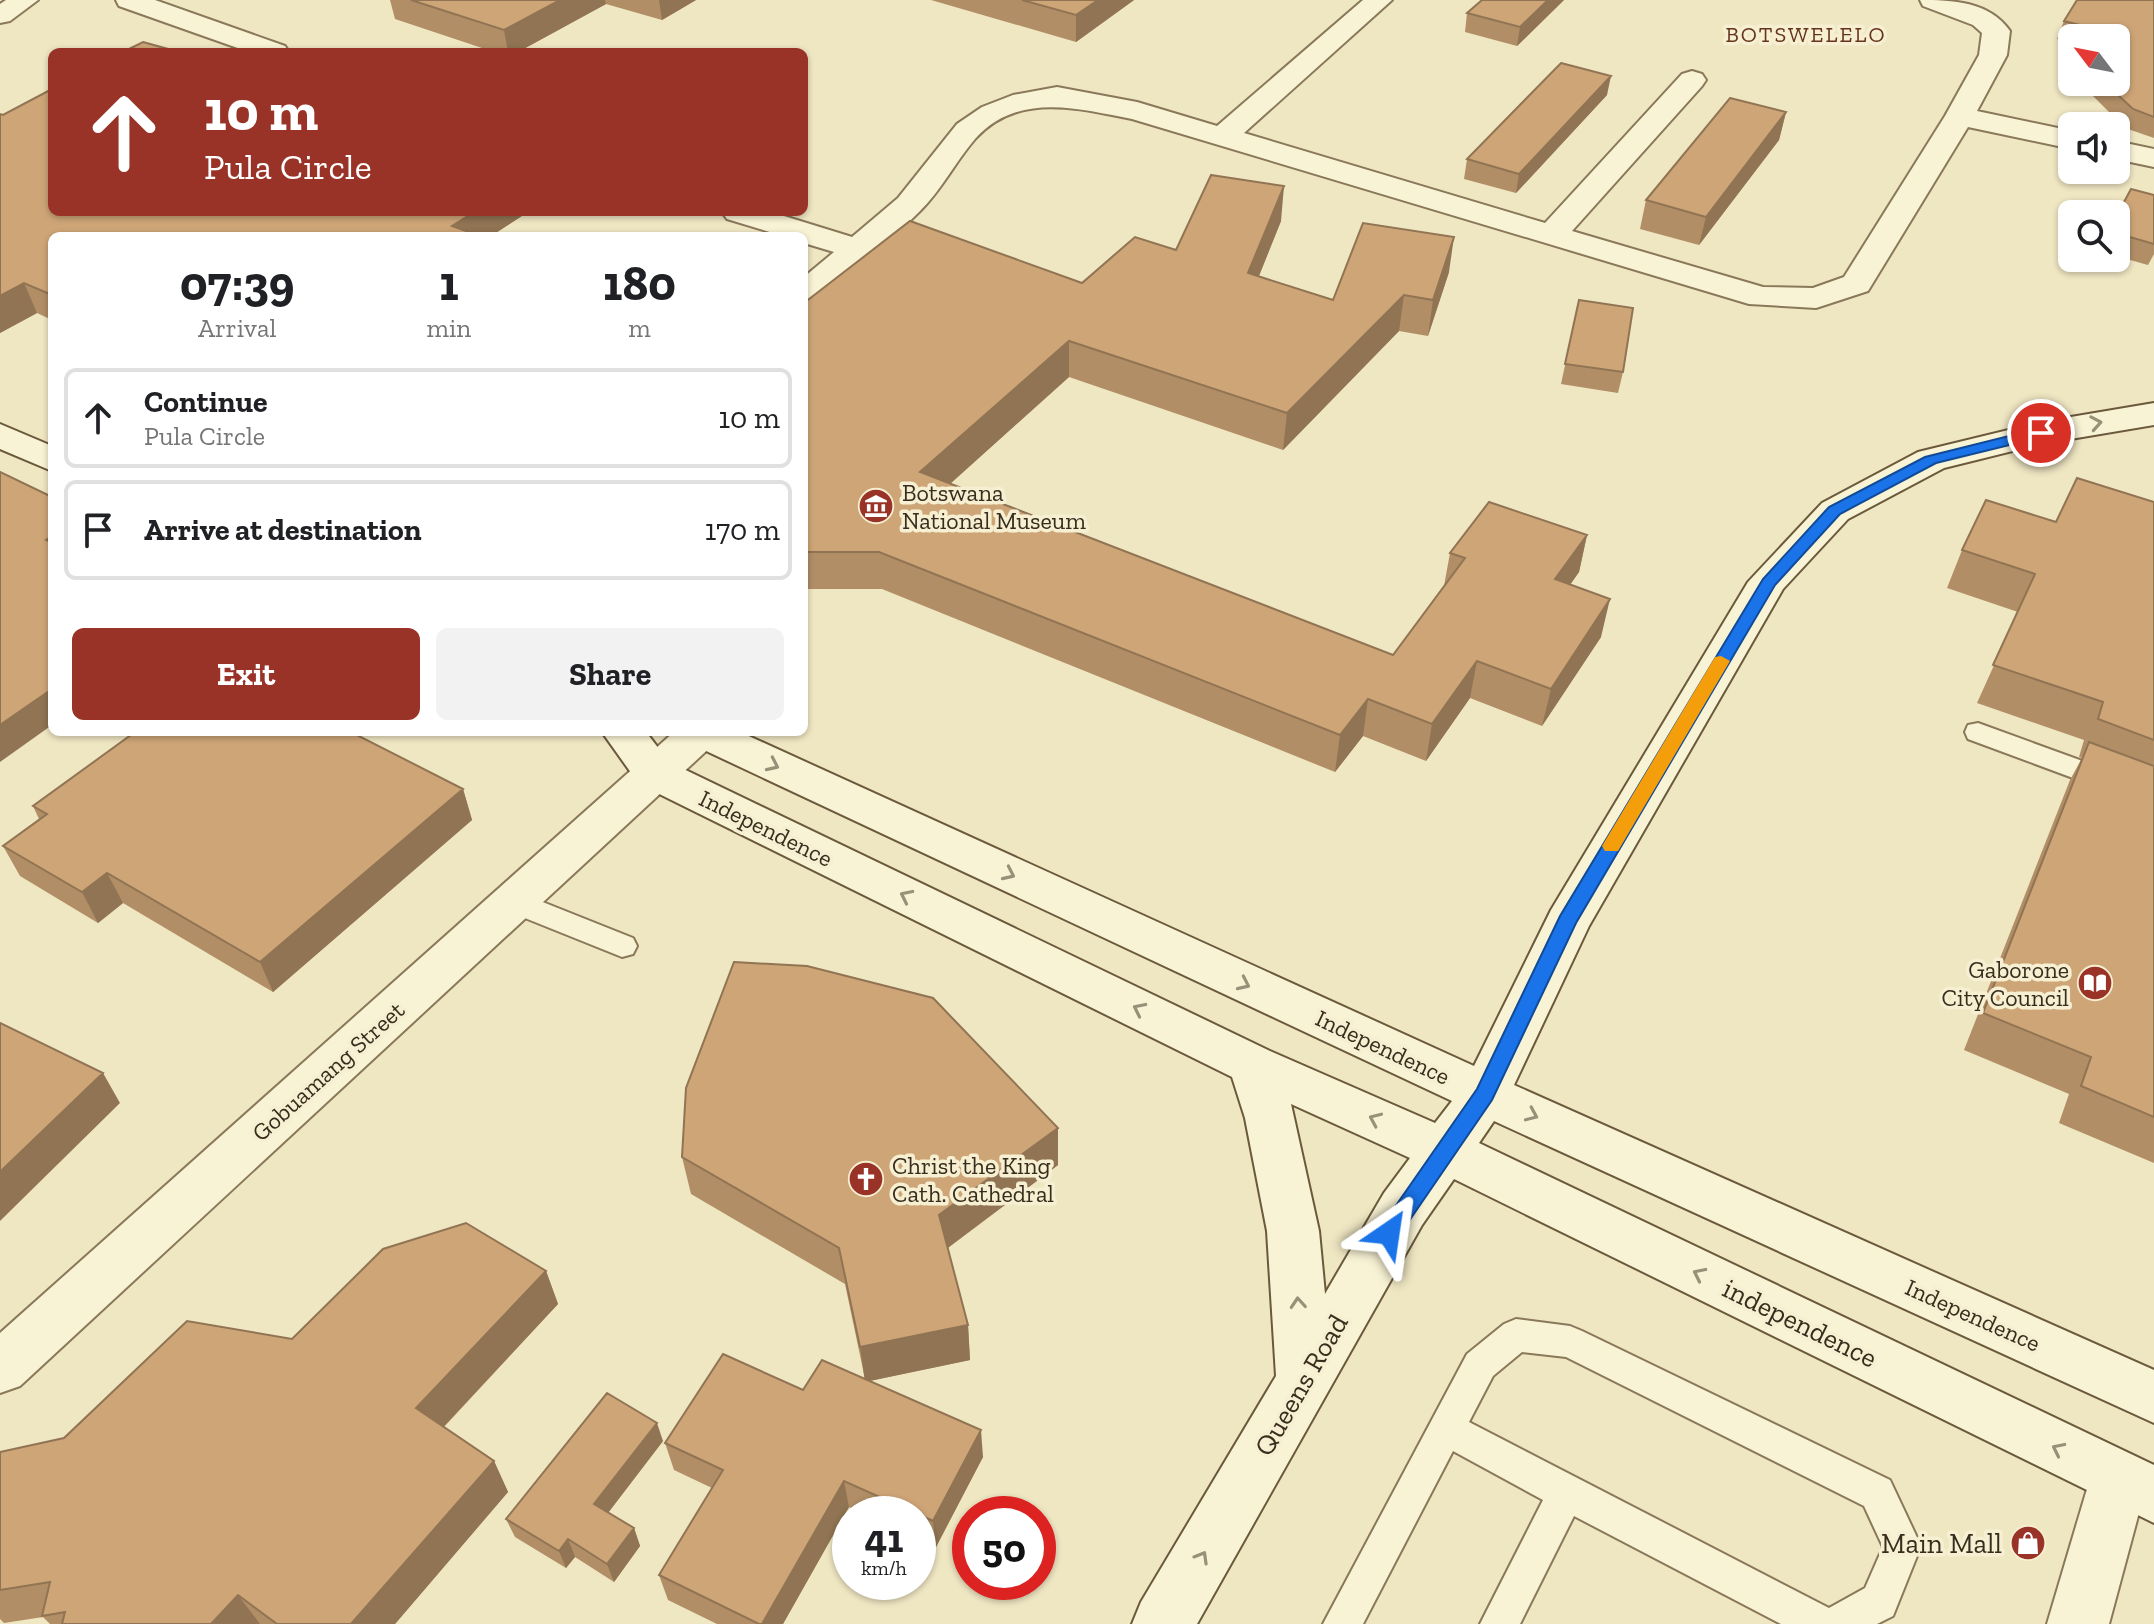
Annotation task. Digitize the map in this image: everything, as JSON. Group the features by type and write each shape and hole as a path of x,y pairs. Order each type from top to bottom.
{"street":[{"path":"0,15 25,0"},
{"path":"129,0 264,48"},
{"path":"1223,136 1379,0"},
{"path":"808,290 909,205 967,130 992,113 1023,101 1057,96 1137,111 1761,297 1816,298 1856,284 1960,116 1993,55 1996,31 1983,19 1933,0"},
{"path":"1552,234 1692,80"},
{"path":"1960,116 2058,137"},
{"path":"2130,153 2154,158"},
{"path":"751,216 803,232"},
{"path":"808,234 855,248"},
{"name":"Queens Road","path":"1163,1624 1403,1209 1485,1094 1567,922 1768,582 1835,511 1931,460 2041,433 2154,414"},
{"path":"0,435 48,458"},
{"name":"Independence","path":"626,736 654,773 1253,1065 1446,1151"},
{"name":"Gobuamang Street","path":"0,1368 697,736"},
{"name":"Independence","path":"711,736 1485,1094 2154,1397"},
{"path":"1253,1065 1270,1118 1293,1231 1304,1380"},
{"name":"independence","path":"1446,1151 2136,1487"},
{"path":"2078,1624 2136,1487"}],"lane":[{"path":"1978,732 2154,798"},
{"path":"515,902 622,946"},
{"path":"1342,1624 1480,1365 1516,1335 1570,1342 1877,1493 1902,1546 1879,1602 1838,1624"},
{"path":"1447,1429 1821,1624"},
{"path":"1499,1624 1566,1493"}],"building":[{"path":"411,0 560,0 504,30"},
{"path":"1022,0 1098,0 1076,15"},
{"path":"1482,0 1548,0 1520,27 1467,13"},
{"path":"2077,0 2154,0 2154,117 2133,109 2119,96 2130,96 2130,24 2076,24 2064,21"},
{"path":"143,42 165,48 131,48"},
{"path":"1561,63 1611,76 1519,174 1467,159"},
{"path":"48,91 48,216 468,216 452,226 469,232 48,232 48,293 24,283 0,296 0,114"},
{"path":"1730,98 1786,112 1706,217 1646,200"},
{"path":"1211,175 1284,186 1248,273 1333,300 1363,223 1454,237 1433,300 1404,295 1287,413 1069,341 920,472 1393,655 1465,558 1450,553 1489,502 1587,535 1555,579 1610,599 1551,689 1477,661 1432,724 1368,699 1340,735 879,552 808,552 808,300 910,221 1082,283 1135,237 1176,250"},
{"path":"2131,189 2154,195 2154,244 2130,237 2130,200 2125,200"},
{"path":"1579,300 1633,308 1623,372 1565,364"},
{"path":"0,472 48,495 48,692 0,725"},
{"path":"2077,478 2154,502 2154,740 2098,719 2103,702 1993,665 2035,574 1962,550 1986,500 2056,522"},
{"path":"129,736 359,736 463,789 260,962 107,873 82,892 3,846 47,814 33,806"},
{"path":"2089,742 2154,766 2154,1117 2081,1086 2091,1057 1983,1013"},
{"name":"Christ the King Cath. Cathedral","path":"734,962 807,966 933,998 1058,1128 939,1215 968,1325 860,1347 839,1248 682,1157 686,1088"},
{"path":"0,1023 103,1073 0,1172"},
{"path":"466,1223 546,1271 416,1408 494,1461 351,1624 277,1624 238,1595 211,1624 62,1624 65,1612 42,1616 50,1582 0,1590 0,1452 64,1438 187,1321 292,1339 383,1249"},
{"path":"723,1354 803,1390 822,1360 981,1430 936,1515 936,1496 877,1496 844,1481 835,1496 832,1496 832,1502 762,1624 659,1575 723,1470 665,1443"},
{"path":"607,1393 657,1423 594,1504 634,1528 607,1564 568,1539 559,1551 506,1519"}],"slow traffic":[{"path":"1612,846 1721,661"}],"place":[{"name":"Botswana National Museum","path":"876,506"},
{"name":"Gaborone City Council","path":"2095,983"},
{"name":"Christ the King Cath. Cathedral","path":"866,1179"},
{"name":"Main Mall","path":"2028,1543"}],"district":[{"name":"BOTSWELELO","path":"1806,34"}],"route":[{"path":"1389,1233 1485,1094 1567,922 1768,582 1835,511 1931,460 2041,433"}]}
